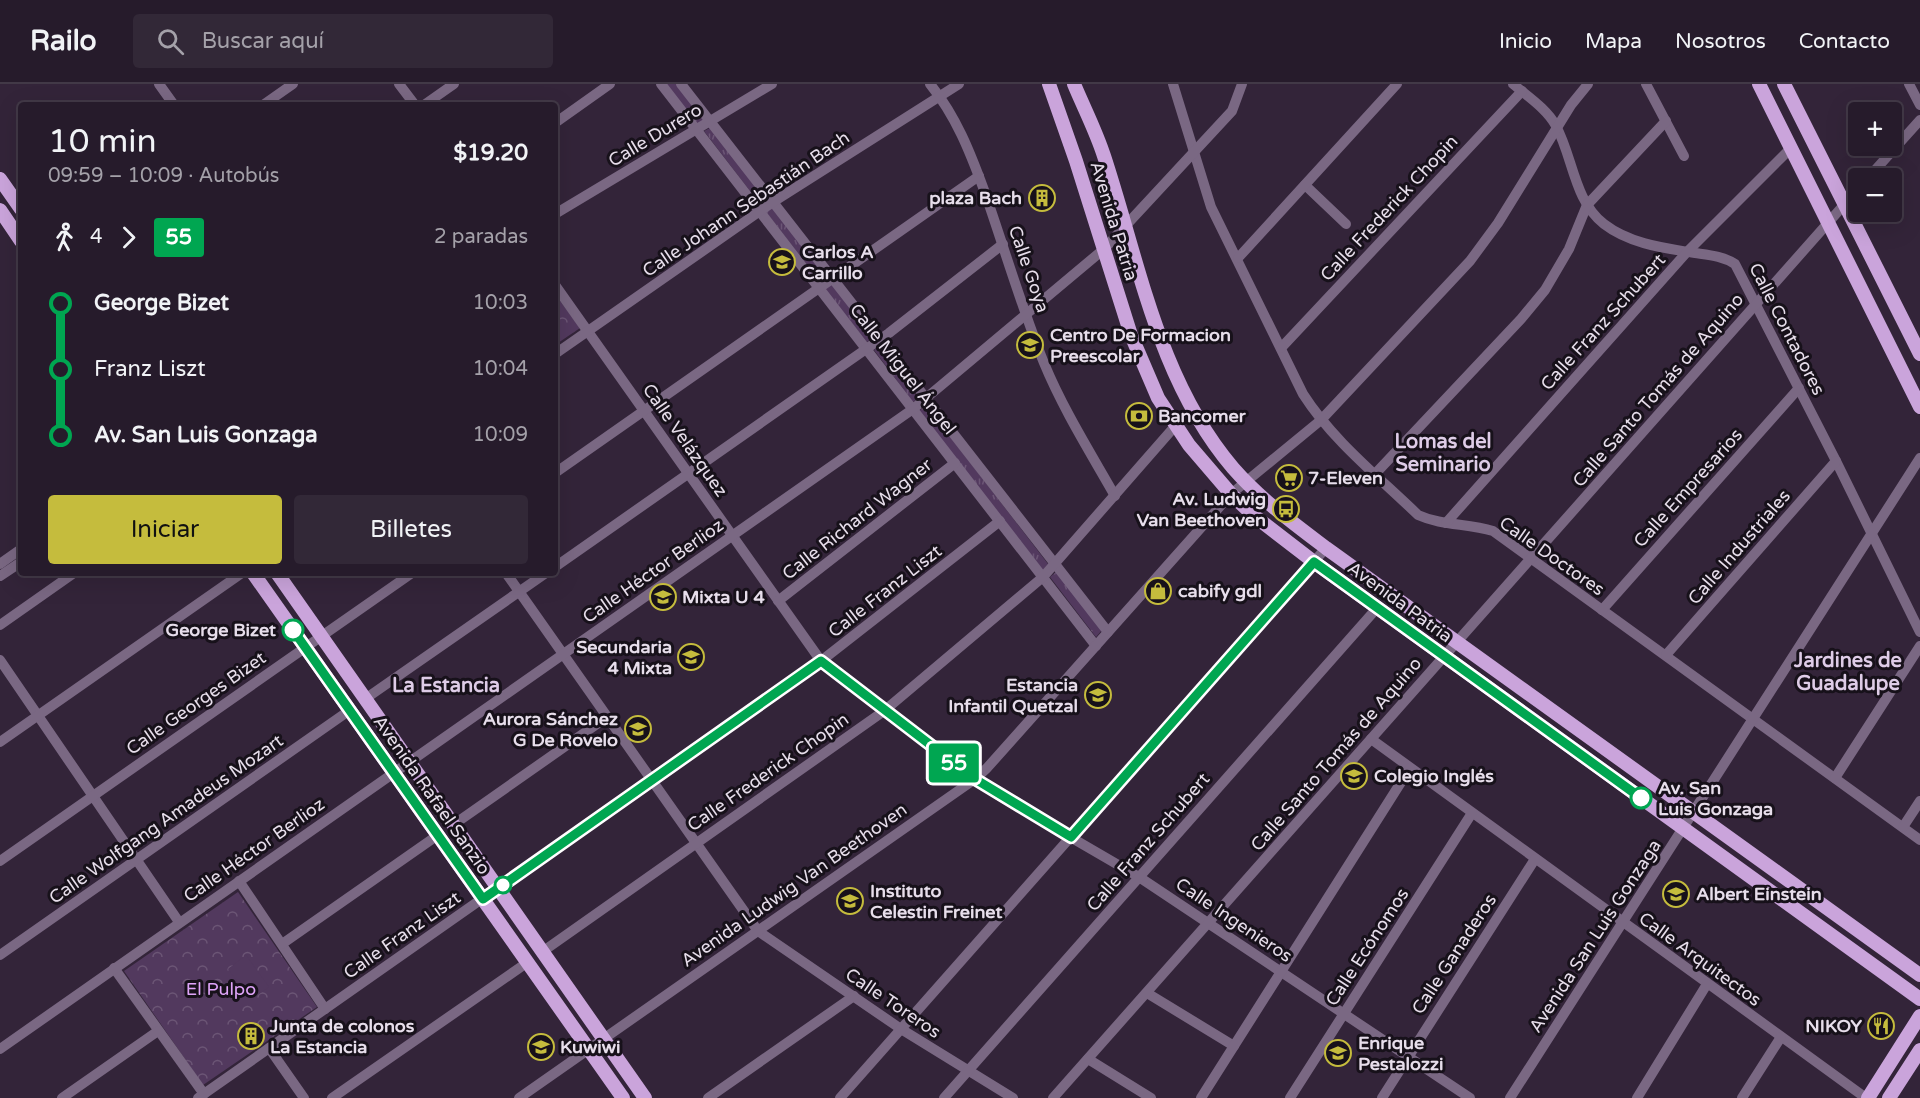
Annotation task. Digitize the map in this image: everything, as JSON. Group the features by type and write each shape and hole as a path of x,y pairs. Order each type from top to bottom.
{"main road":[{"name":"Avenida Patria","path":"1049,84 1131,335 1158,398 1189,445 1231,494 1253,515 1314,562 1920,999"},
{"name":"Avenida Patria","path":"1074,84 1103,153 1155,326 1179,384 1192,410 1220,452 1245,482 1326,548 1920,975"},
{"path":"1759,84 1920,407"},
{"path":"1784,84 1920,354"},
{"path":"0,179 18,205"},
{"path":"0,210 18,237"},
{"name":"Avenida Rafael Sanzio","path":"255,576 623,1098"},
{"name":"Avenida Rafael Sanzio","path":"279,576 645,1098"},
{"path":"1867,1098 1920,1016"},
{"path":"1889,1098 1920,1050"}],"street":[{"path":"159,84 172,102"},
{"path":"267,102 293,84"},
{"path":"399,84 413,102"},
{"path":"428,102 454,84"},
{"path":"558,121 610,84"},
{"name":"Calle Miguel Ángel","path":"661,84 1096,645"},
{"name":"Calle Miguel Ángel","path":"681,84 1108,632"},
{"name":"Calle Durero","path":"558,212 772,84"},
{"name":"Calle Goya","path":"930,84 962,132 1044,362 1065,408 1115,496"},
{"name":"Calle Johann Sebastián Bach","path":"558,352 773,202 959,84"},
{"name":"Calle Doctores","path":"1173,84 1211,207 1303,394 1321,420 1418,515 1427,520 1480,527 1493,531 1920,840"},
{"name":"Calle Héctor Berlioz","path":"0,1048 926,400 1104,249 1126,227 1232,111 1242,84"},
{"path":"1238,258 1397,84"},
{"name":"Avenida Ludwig Van Beethoven","path":"519,1098 975,779 987,768 1231,494 1321,420 1448,285 1484,244 1571,105 1588,84"},
{"path":"1646,84 1684,156"},
{"path":"1910,84 1920,105"},
{"path":"1518,88 1549,116 1557,127"},
{"name":"Calle Frederick Chopin","path":"1281,348 1518,88"},
{"path":"1877,168 1920,120"},
{"path":"1376,474 1521,319 1545,290 1569,249 1587,205 1666,121"},
{"name":"Calle Contadores","path":"1557,127 1587,205 1602,223 1626,238 1655,246 1721,257 1735,264 1920,632"},
{"name":"Calle Franz Schubert","path":"1446,523 1687,252 1791,148"},
{"path":"558,471 979,176"},
{"path":"1305,185 1346,225"},
{"name":"Calle Santo Tomás de Aquino","path":"1053,1098 1848,201"},
{"path":"558,565 880,340 1003,244"},
{"name":"Calle Velázquez","path":"558,289 821,661 975,779"},
{"name":"Calle Empresarios","path":"1602,610 1799,388"},
{"name":"Calle Frederick Chopin","path":"542,952 884,711 1043,577 1176,425"},
{"name":"Avenida San Luis Gonzaga","path":"1510,1098 1920,458"},
{"name":"Calle Industriales","path":"1666,656 1836,461"},
{"name":"Calle Richard Wagner","path":"778,601 955,463"},
{"name":"Calle Franz Liszt","path":"201,1096 821,661 1000,521"},
{"path":"840,1098 1326,548"},
{"path":"0,564 18,551"},
{"path":"0,576 18,564"},
{"path":"0,625 70,576"},
{"path":"0,742 238,576"},
{"name":"Calle Georges Bizet","path":"0,861 408,576"},
{"path":"508,576 758,931"},
{"path":"365,699 542,576"},
{"name":"Calle Franz Schubert","path":"944,1098 1377,608"},
{"path":"1834,778 1920,646"},
{"path":"0,660 179,922"},
{"name":"Calle Wolfgang Amadeus Mozart","path":"0,954 350,710"},
{"path":"453,825 607,717"},
{"name":"Calle Arquitectos","path":"1371,739 1622,923 1867,1098"},
{"path":"1201,1098 1410,768"},
{"name":"Calle Ingenieros","path":"975,779 1139,877 1470,1098"},
{"path":"1903,827 1920,801"},
{"name":"Calle Ecónomos","path":"1290,1098 1472,813"},
{"path":"282,944 438,835"},
{"name":"Calle Ganaderos","path":"1382,1098 1535,859"},
{"path":"239,881 325,1009"},
{"name":"Calle Toreros","path":"758,931 901,1029 1013,1098"},
{"path":"332,1098 528,962"},
{"path":"114,968 201,1096"},
{"path":"1637,1098 1707,984"},
{"path":"1147,993 1234,1046"},
{"path":"708,1098 854,996"},
{"path":"62,1098 158,1031"},
{"path":"1742,1098 1781,1037"},
{"path":"269,1048 304,1098"},
{"path":"1088,1059 1151,1098"}],"green space":[{"path":"666,84 677,84 705,120 698,125"},
{"path":"710,128 766,200 760,204 704,131"},
{"path":"772,207 826,276 820,281 766,212"},
{"path":"831,282 874,336 867,342 824,288"},
{"path":"558,298 580,328 558,343"},
{"path":"879,346 918,398 913,402 874,350"},
{"path":"926,405 1048,564 1043,570 919,411"},
{"path":"1056,572 1102,630 1096,637 1050,577"},
{"name":"El Pulpo","path":"238,892 317,1007 203,1085 124,971"},
{"path":"246,955 269,987 251,1000 228,969"}],"bus line":[{"name":"55","path":"293,630 483,899 821,661 975,779 998,795 1071,837 1314,562 1641,798"}],"place":[{"name":"plaza Bach","path":"1042,198"},
{"name":"Carlos A Carrillo","path":"782,262"},
{"name":"Centro De Formacion Preescolar","path":"1030,345"},
{"name":"Bancomer","path":"1139,416"},
{"name":"7-Eleven","path":"1289,478"},
{"name":"Av. Ludwig Van Beethoven","path":"1286,509"},
{"name":"cabify gdl","path":"1158,591"},
{"name":"Mixta U 4","path":"663,597"},
{"name":"George Bizet","path":"293,630"},
{"name":"Secundaria 4 Mixta","path":"691,657"},
{"name":"Estancia Infantil Quetzal","path":"1098,695"},
{"name":"Aurora Sánchez G De Rovelo","path":"638,729"},
{"name":"Colegio Inglés","path":"1354,776"},
{"name":"Av. San Luis Gonzaga","path":"1641,798"},
{"name":"Albert Einstein","path":"1676,894"},
{"name":"Instituto Celestin Freinet","path":"850,901"},
{"name":"NIKOY","path":"1881,1026"},
{"name":"Junta de colonos La Estancia","path":"251,1036"},
{"name":"Kuwiwi","path":"541,1047"},
{"name":"Enrique Pestalozzi","path":"1338,1053"}],"district":[{"name":"Lomas del Seminario","path":"1443,452"},
{"name":"Jardines de Guadalupe","path":"1848,672"},
{"name":"La Estancia","path":"446,685"}]}
